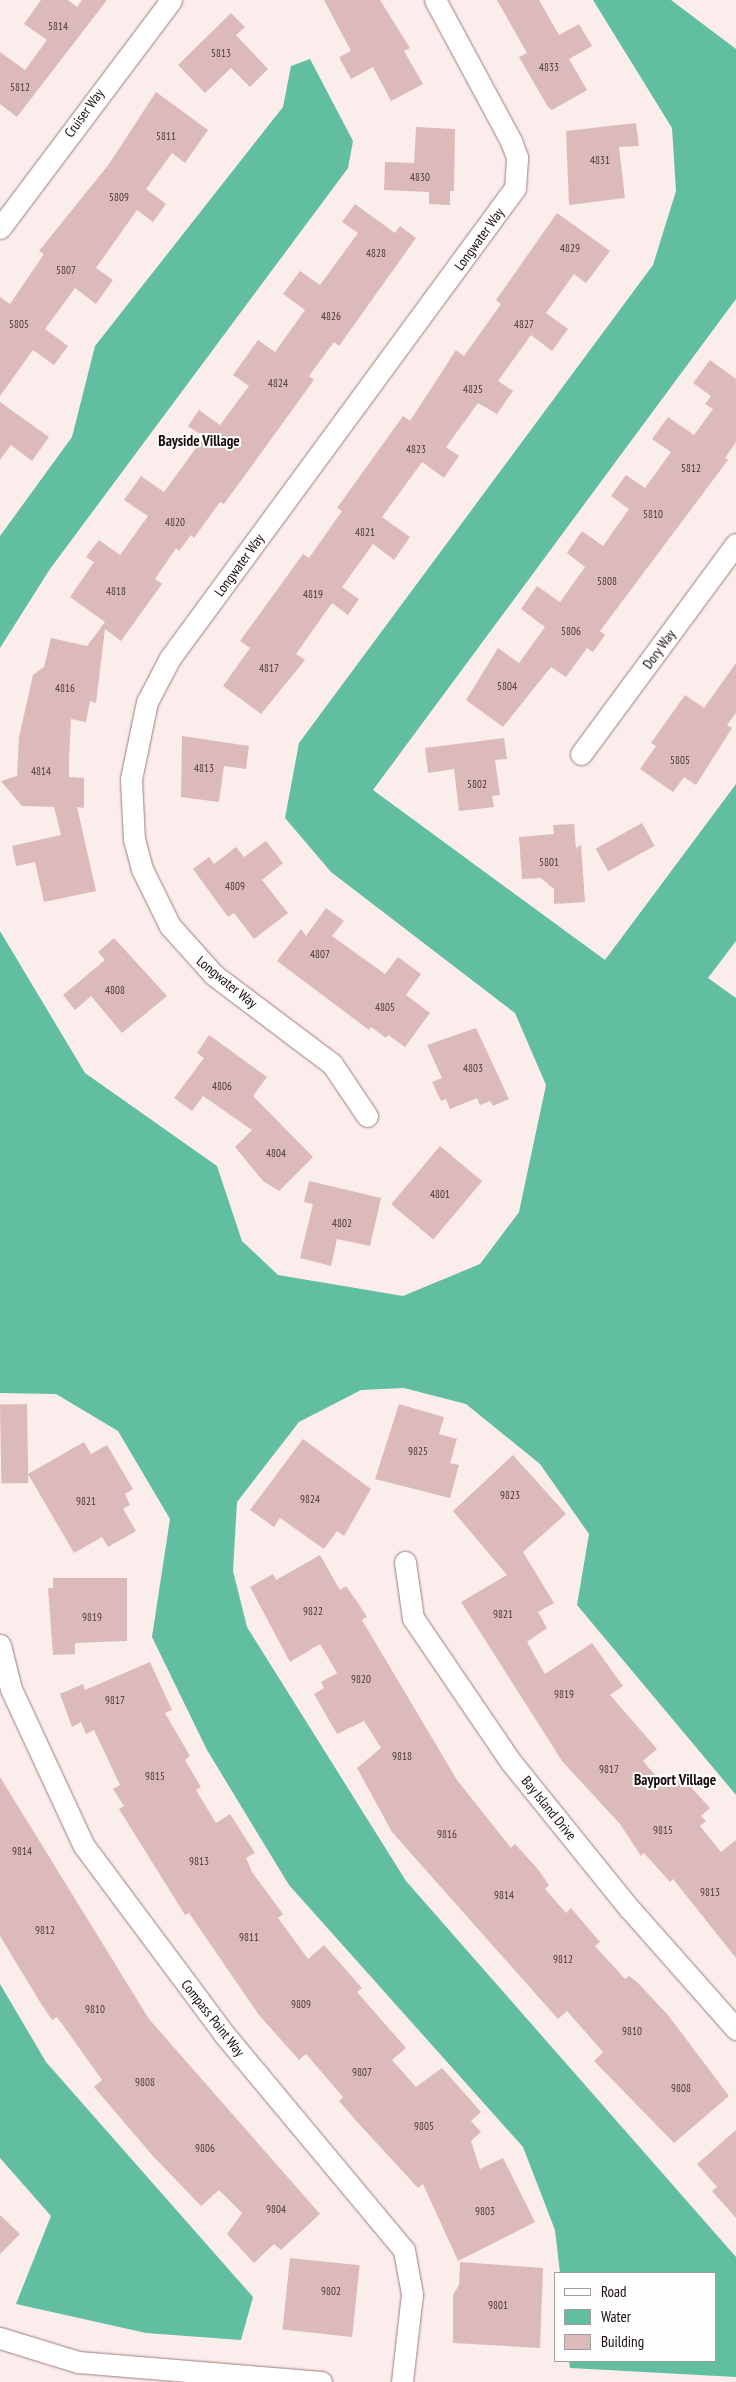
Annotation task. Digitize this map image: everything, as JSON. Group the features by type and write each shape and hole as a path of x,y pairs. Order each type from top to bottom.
{"street":[{"name":"Cruiser Way","path":"0,228 171,0"},
{"name":"Longwater Way","path":"367,1116 332,1064 214,975 170,926 137,849 130,779 147,702 170,658 515,188 517,157 511,141 435,0"},
{"name":"Dory Way","path":"581,754 736,544"},
{"name":"Bay Island Drive","path":"405,1562 413,1618 511,1762 629,1908 736,2029"},
{"name":"Compass Point Way","path":"0,1645 11,1689 84,1846 224,2034 404,2250 412,2294 402,2382"},
{"path":"0,2338 78,2362 321,2382"}],"water":[{"path":"593,0 671,0 736,49 736,299 373,790 605,960 736,784 736,941 708,978 736,998 736,1795 577,1605 589,1534 540,1464 466,1404 404,1388 361,1390 299,1422 237,1502 233,1571 247,1627 406,1881 736,2257 736,2377 570,2368 569,2362 716,2362 716,2272 560,2272 555,2230 523,2147 289,1885 207,1750 152,1637 170,1519 118,1431 56,1394 0,1393 0,931 85,1073 217,1166 242,1241 278,1275 403,1296 480,1264 519,1212 546,1085 515,1013 331,872 285,818 299,743 653,265 676,191 672,128"},
{"path":"310,59 353,141 348,168 50,569 0,648 0,536 72,437 95,346 283,107 291,66"},
{"path":"0,1984 46,2062 253,2297 241,2340 146,2333 16,2304 51,2216 0,2158"}],"building":[{"path":"41,0 68,0 77,7 82,0 107,0 17,117 0,104 0,52 25,70 47,40 24,24"},
{"path":"324,0 380,0 410,48 404,51 423,84 391,101 373,67 351,79 339,57 351,51"},
{"path":"497,0 539,0 559,35 579,24 592,46 569,59 587,90 552,110 548,107 519,57 527,53"},
{"path":"231,13 245,27 236,35 268,69 250,87 231,68 205,93 178,65"},
{"path":"156,92 208,130 185,163 172,153 146,189 166,204 153,222 137,210 96,268 113,280 96,304 75,288 45,329 68,346 54,365 33,350 0,396 0,297 10,304 44,254 39,251 109,164"},
{"path":"636,123 639,146 619,147 625,198 569,205 566,131"},
{"path":"416,127 455,129 454,191 450,191 450,205 429,204 429,192 384,190 385,162 414,163"},
{"path":"355,204 395,233 400,226 416,238 339,346 334,342 309,376 314,380 224,504 220,502 194,538 191,535 179,551 176,548 155,579 162,584 121,641 105,629 96,703 90,701 86,722 71,719 69,758 69,777 84,778 84,808 77,807 96,891 44,902 35,862 16,866 12,846 61,835 54,807 22,806 1,781 17,776 19,737 33,675 44,667 51,638 87,646 105,622 70,597 94,562 86,557 99,540 120,555 148,516 124,500 141,476 164,492 204,437 188,426 199,410 220,425 249,386 233,375 258,340 275,352 305,310 283,294 300,271 320,285 358,233 342,222"},
{"path":"557,213 610,251 586,283 574,274 546,313 568,329 552,351 531,335 498,381 513,391 497,414 478,403 446,447 459,456 444,478 422,462 382,517 410,537 394,560 373,544 342,587 359,599 348,615 332,603 296,654 305,660 261,714 223,686 250,648 240,641 303,554 309,558 342,511 337,508 403,416 410,421 456,350 464,356 501,304 496,300"},
{"path":"710,360 736,379 736,442 725,458 728,460 600,631 605,635 593,652 587,648 566,677 551,667 503,727 466,700 498,648 519,663 545,627 521,609 537,586 560,602 585,567 567,553 582,531 603,546 629,509 611,496 626,475 645,488 671,452 652,439 668,417 694,435 713,409 705,404 711,396 693,383"},
{"path":"0,402 49,437 32,461 11,445 0,460"},
{"path":"736,663 736,713 727,725 732,728 696,785 684,777 673,792 640,769 656,746 651,743 685,695 704,708"},
{"path":"182,736 249,746 246,769 224,766 219,802 181,797"},
{"path":"504,738 507,759 495,760 500,795 492,796 494,807 459,811 454,769 428,773 425,748"},
{"path":"642,823 655,846 608,871 596,849"},
{"path":"574,824 576,848 581,845 585,902 554,904 554,889 541,878 522,879 519,837 554,834 553,825"},
{"path":"266,841 283,863 262,880 288,913 254,939 234,913 228,917 193,869 209,857 214,864 236,847 244,857"},
{"path":"326,908 344,921 332,936 385,974 398,957 421,974 406,995 430,1013 405,1047 388,1035 386,1038 371,1027 369,1030 277,961 301,929 306,936"},
{"path":"114,938 167,996 122,1033 91,996 75,1010 63,995 105,960 98,952"},
{"path":"476,1028 509,1099 493,1106 490,1101 480,1105 477,1098 450,1109 446,1099 441,1101 432,1082 442,1078 427,1045"},
{"path":"209,1035 267,1077 253,1096 313,1157 279,1191 263,1181 235,1147 252,1130 203,1096 192,1111 174,1098 204,1058 197,1053"},
{"path":"440,1146 482,1181 433,1240 391,1204"},
{"path":"309,1181 381,1198 370,1246 337,1239 331,1266 300,1258 313,1204 304,1202"},
{"path":"0,1404 27,1404 28,1483 1,1483"},
{"path":"399,1404 444,1417 439,1434 457,1439 450,1463 459,1465 450,1498 375,1479"},
{"path":"303,1439 371,1489 344,1536 337,1531 324,1549 280,1518 274,1527 250,1510"},
{"path":"84,1442 91,1454 107,1445 133,1489 125,1494 130,1505 123,1509 136,1531 108,1547 102,1537 74,1553 28,1474"},
{"path":"513,1455 566,1514 523,1552 554,1603 538,1612 547,1628 527,1642 545,1674 592,1643 623,1686 610,1695 657,1749 643,1761 664,1785 678,1773 710,1808 701,1816 706,1821 700,1826 721,1852 736,1840 736,1958 673,1879 670,1882 644,1853 641,1856 620,1824 562,1761 461,1602 507,1575 453,1511"},
{"path":"320,1555 340,1590 346,1586 367,1617 362,1620 457,1780 511,1848 515,1844 537,1868 549,1885 545,1889 566,1913 571,1908 600,1942 595,1946 625,1979 629,1976 637,1982 668,2015 729,2096 674,2143 594,2061 603,2052 567,2011 558,2019 392,1832 357,1768 381,1748 364,1721 337,1734 314,1694 324,1688 321,1682 337,1673 320,1644 290,1662 250,1587 273,1574 276,1580"},
{"path":"53,1578 127,1578 127,1641 75,1643 75,1654 53,1655 48,1588 53,1588"},
{"path":"150,1662 172,1710 165,1713 190,1756 185,1760 201,1787 196,1790 216,1823 230,1814 255,1853 246,1858 252,1872 283,1914 278,1918 308,1959 324,1945 362,1988 357,1992 406,2048 392,2060 416,2087 442,2068 481,2112 471,2121 481,2132 471,2141 480,2169 503,2158 535,2222 458,2261 423,2184 418,2188 359,2124 339,2101 343,2097 306,2054 299,2060 259,2015 189,1913 185,1915 119,1809 124,1806 113,1789 120,1785 94,1730 86,1734 81,1722 72,1727 60,1694 83,1684 85,1690"},
{"path":"0,1777 149,2019 320,2214 281,2250 274,2244 254,2263 227,2234 242,2213 219,2190 201,2206 152,2155 94,2087 102,2080 57,2017 52,2020 0,1936"},
{"path":"736,2130 736,2218 712,2191 717,2187 697,2164"},
{"path":"0,2215 20,2234 0,2254"},
{"path":"290,2258 360,2265 352,2337 282,2330"},
{"path":"460,2262 543,2268 540,2348 453,2343 453,2295 459,2285"}],"district":[{"name":"Bayside Village","path":"199,441"},
{"name":"Bayport Village","path":"675,1780"}]}
